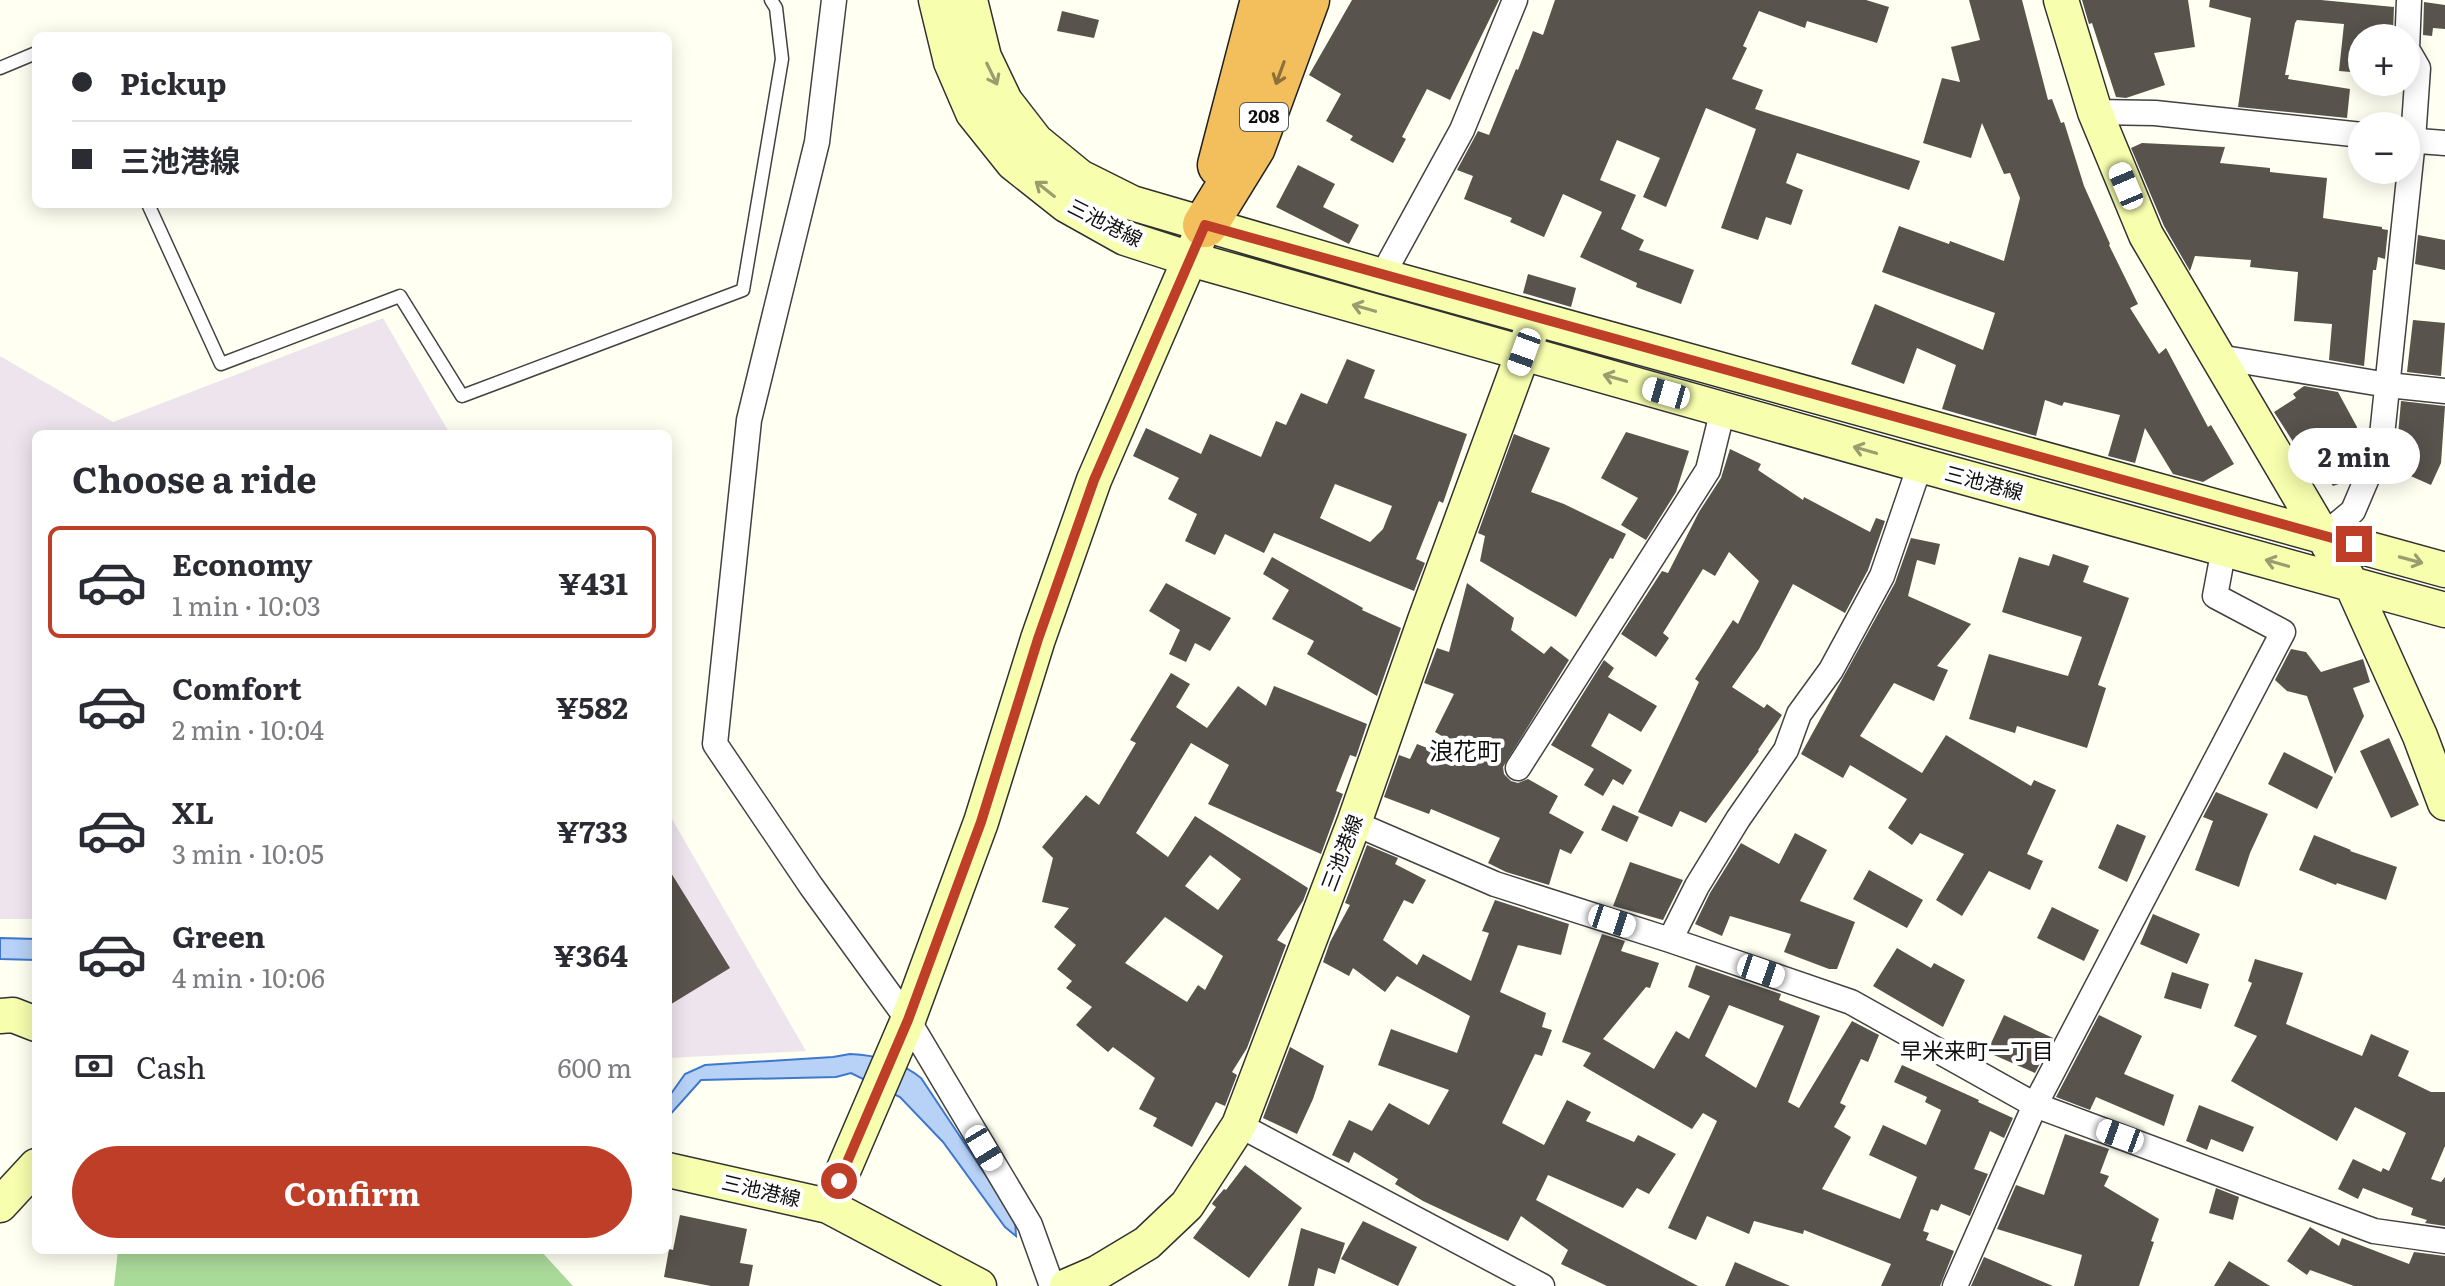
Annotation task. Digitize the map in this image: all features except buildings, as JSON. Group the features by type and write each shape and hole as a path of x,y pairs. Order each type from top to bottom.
{"highway":[{"name":"208","path":"1197,242 1263,0"},
{"name":"208","path":"1197,242 1253,147 1307,0"}],"main road":[{"name":"三池港線","path":"936,0 951,62 973,113 1013,163 1066,205 1125,238 1197,242 1382,276 2445,570"},
{"name":"三池港線","path":"970,0 989,68 1005,101 1036,141 1080,177 1132,203 1197,242 1524,352 2445,610"},
{"path":"2061,0 2095,112 2146,235 2352,585 2414,721 2445,803"},
{"path":"828,1206 908,1020 981,822 1038,639 1094,480 1197,242"},
{"name":"三池港線","path":"1067,1286 1097,1273 1147,1243 1187,1205 1239,1125 1354,823 1419,635 1536,318"},
{"path":"0,1016 13,1015 32,1022"},
{"path":"0,1205 32,1170"},
{"name":"三池港線","path":"672,1171 828,1206 979,1286"}],"street":[{"path":"834,0 817,142 749,420 715,744 811,886 908,1020 1030,1225 1052,1286"},
{"path":"1382,276 1462,130 1515,0"},
{"path":"2409,0 2407,49 2418,68 2413,112"},
{"path":"2095,112 2155,113 2348,134"},
{"path":"2420,141 2445,143"},
{"path":"2323,536 2353,511 2381,445 2406,184"},
{"path":"2218,357 2388,385 2445,391"},
{"path":"1518,768 1708,470 1723,409"},
{"path":"1670,940 1697,886 1786,750 1799,714 1831,670 1882,576 1920,465"},
{"path":"1955,1286 2035,1105 2283,632 2215,596 2224,548"},
{"path":"1354,823 1495,884 1851,1002 2035,1105 2374,1231 2445,1241"},
{"path":"1239,1125 1542,1286"}],"lane":[{"path":"150,208 221,364 400,296 462,396 743,290 782,59 776,8 771,0"},
{"path":"0,68 32,55"}],"shaded area":[{"path":"383,318 448,430 32,430 32,919 0,919 0,356 113,422"},
{"path":"672,819 806,1051 672,1058"}],"green space":[{"path":"118,1254 544,1254 573,1286 114,1286"}],"water":[{"path":"0,938 32,939 32,960 0,959"},
{"path":"850,1054 887,1060 921,1078 1015,1219 1016,1236 1005,1227 943,1142 900,1097 851,1073 836,1077 701,1080 672,1113 672,1092 685,1074 705,1065"}],"district":[{"name":"浪花町","path":"1465,752"},
{"name":"早米来町一丁目","path":"1977,1051"}],"route":[{"path":"839,1181 908,1020 981,822 1038,639 1094,480 1205,225 2354,544"}]}
